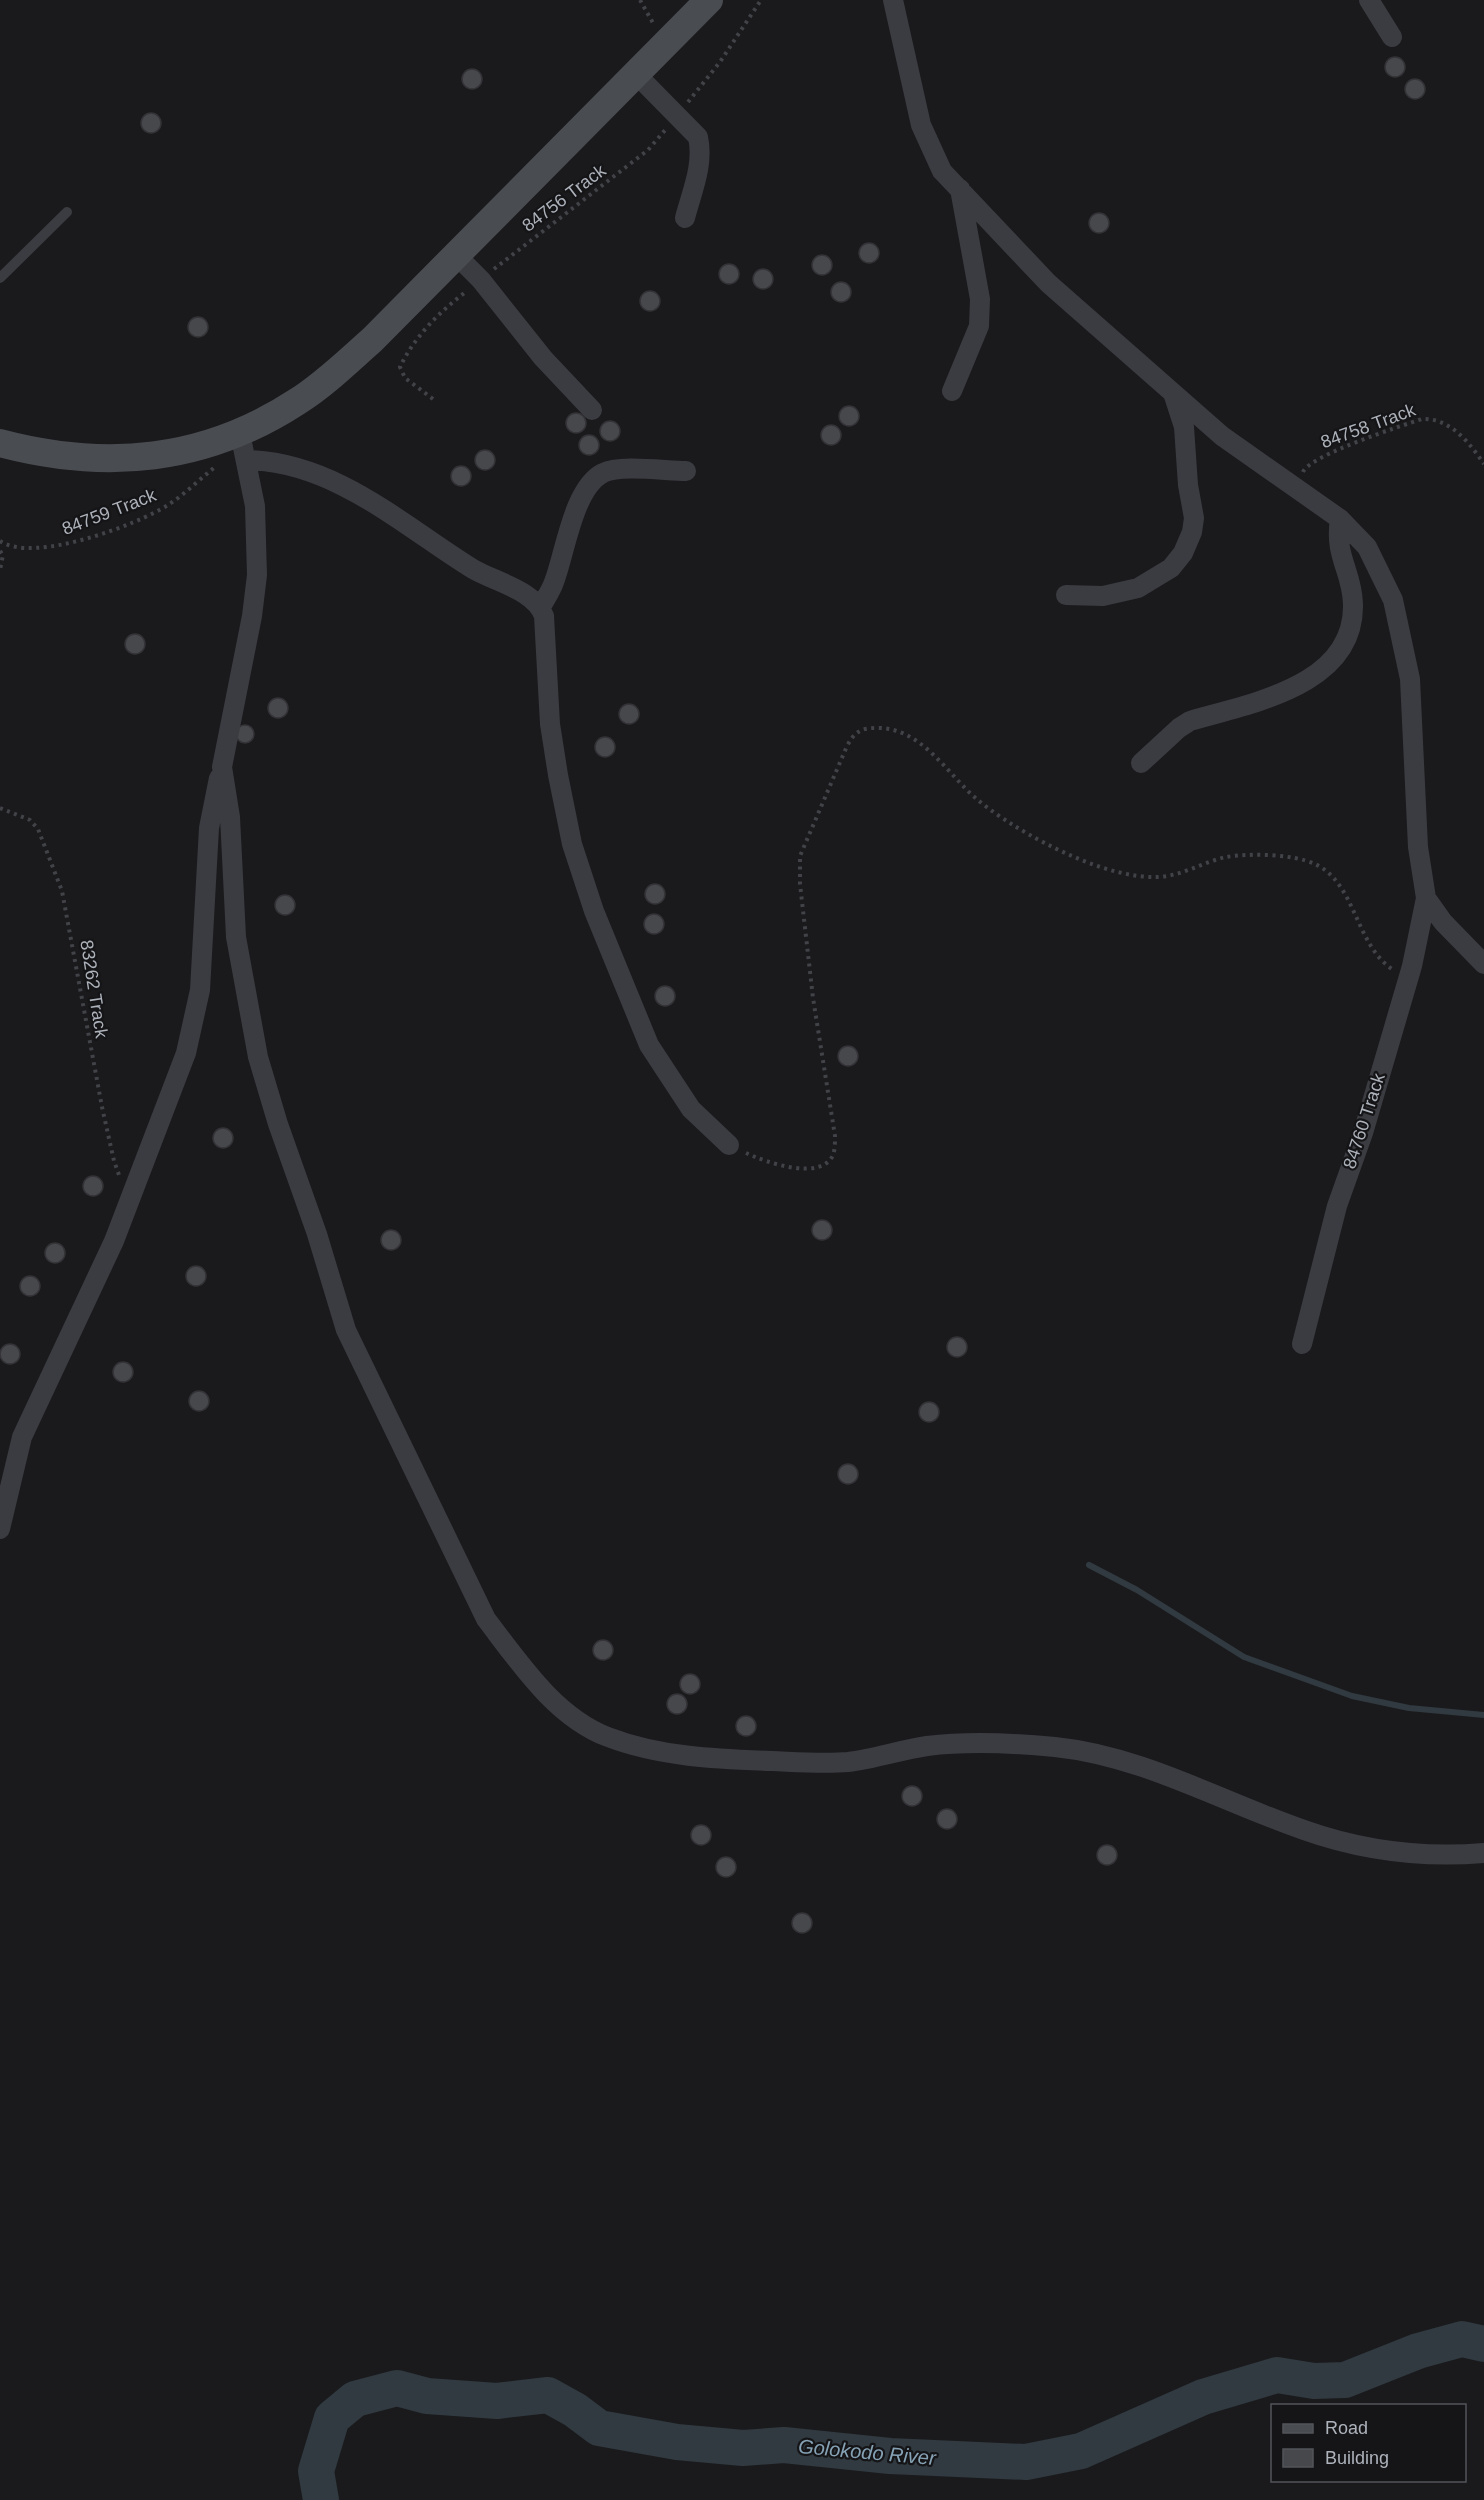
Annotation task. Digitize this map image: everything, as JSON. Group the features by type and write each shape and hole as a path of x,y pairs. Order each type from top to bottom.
{"street":[{"path":"243,445 290,406 330,378 456,255 709,0"},
{"path":"893,0 921,125 942,171 1048,283 1222,435 1296,490 1340,519 1367,547 1381,571 1393,600 1410,679 1418,847 1426,898 1443,922 1484,964"},
{"path":"1369,0 1392,37"},
{"path":"636,74 698,137 701,150 699,168 685,218"},
{"path":"952,391 979,326 980,308 960,189"},
{"path":"456,255 481,280 543,358 592,410"},
{"path":"1066,595 1103,596 1138,588 1171,568 1183,553 1192,532 1194,518 1188,485 1184,427 1172,391"},
{"path":"0,443 74,458 115,460 159,456 206,445 243,445 278,463 309,472 350,490 398,518 472,568 523,594 541,607 544,616 550,724 558,775 572,844 594,911 649,1045 691,1109 729,1145"},
{"path":"0,1529 22,1437 114,1241 186,1053 194,1022 200,990 209,828 252,616 257,575 255,506 243,445"},
{"path":"541,607 554,584 569,528 592,483 603,473 621,469 686,471"},
{"path":"1141,764 1185,724 1280,694 1310,679 1342,650 1350,632 1353,605 1350,582 1336,539 1340,519"},
{"path":"222,767 230,817 236,937 258,1057 278,1124 318,1234 346,1330 486,1619 517,1659 579,1722 608,1737 701,1758 846,1762 925,1747 971,1742 1056,1747 1106,1755 1144,1767 1306,1831 1357,1845 1404,1854 1447,1856 1484,1853"},
{"name":"84760 Track","path":"1302,1344 1337,1206 1363,1133 1412,966 1426,898"}],"lane":[{"path":"0,278 67,212"}],"path":[{"name":"84756 Track","path":"433,399 405,378 400,367 409,349 421,334 448,305 648,150 720,62 761,0"},
{"name":"84758 Track","path":"1296,490 1306,466 1322,456 1422,419 1434,418 1447,423 1472,447 1484,464"},
{"name":"84759 Track","path":"0,542 27,549 61,546 106,532 168,505 243,445"},
{"path":"0,551 3,555 0,570"},
{"path":"729,1145 766,1163 803,1169 824,1165 833,1155 836,1136 813,998 800,884 800,856 847,746 853,734 864,728 886,727 916,740 941,761 978,801 1013,825 1056,849 1124,873 1158,878 1226,857 1292,857 1317,865 1336,879 1366,938 1385,964 1393,969 1403,970 1412,966"},
{"name":"83262 Track","path":"0,808 30,820 38,830 62,891 114,1161 129,1198"}],"building":[{"path":"1395,57 1402,60 1405,67 1402,74 1395,77 1388,74 1385,67 1388,60"},
{"path":"472,69 479,72 482,79 479,86 472,89 465,86 462,79 465,72"},
{"path":"1415,79 1422,82 1425,89 1422,96 1415,99 1408,96 1405,89 1408,82"},
{"path":"151,113 158,116 161,123 158,130 151,133 144,130 141,123 144,116"},
{"path":"1099,213 1106,216 1109,223 1106,230 1099,233 1092,230 1089,223 1092,216"},
{"path":"869,243 876,246 879,253 876,260 869,263 862,260 859,253 862,246"},
{"path":"822,255 829,258 832,265 829,272 822,275 815,272 812,265 815,258"},
{"path":"729,264 736,267 739,274 736,281 729,284 722,281 719,274 722,267"},
{"path":"763,269 770,272 773,279 770,286 763,289 756,286 753,279 756,272"},
{"path":"841,282 848,285 851,292 848,299 841,302 834,299 831,292 834,285"},
{"path":"650,291 657,294 660,301 657,308 650,311 643,308 640,301 643,294"},
{"path":"198,317 205,320 208,327 205,334 198,337 191,334 188,327 191,320"},
{"path":"849,406 856,409 859,416 856,423 849,426 842,423 839,416 842,409"},
{"path":"576,413 583,416 586,423 583,430 576,433 569,430 566,423 569,416"},
{"path":"610,421 617,424 620,431 617,438 610,441 603,438 600,431 603,424"},
{"path":"831,425 838,428 841,435 838,442 831,445 824,442 821,435 824,428"},
{"path":"589,435 596,438 599,445 596,452 589,455 582,452 579,445 582,438"},
{"path":"485,450 492,453 495,460 492,467 485,470 478,467 475,460 478,453"},
{"path":"461,466 468,469 471,476 468,483 461,486 454,483 451,476 454,469"},
{"path":"135,634 142,637 145,644 142,651 135,654 128,651 125,644 128,637"},
{"path":"278,698 285,701 288,708 285,715 278,718 271,715 268,708 271,701"},
{"path":"629,704 636,707 639,714 636,721 629,724 622,721 619,714 622,707"},
{"path":"241,725 249,725 254,730 252,741 241,743 236,738 236,730"},
{"path":"605,737 612,740 615,747 612,754 605,757 598,754 595,747 598,740"},
{"path":"655,884 662,887 665,894 662,901 655,904 648,901 645,894 648,887"},
{"path":"285,895 292,898 295,905 292,912 285,915 278,912 275,905 278,898"},
{"path":"654,914 661,917 664,924 661,931 654,934 647,931 644,924 647,917"},
{"path":"665,986 672,989 675,996 672,1003 665,1006 658,1003 655,996 658,989"},
{"path":"848,1046 855,1049 858,1056 855,1063 848,1066 841,1063 838,1056 841,1049"},
{"path":"223,1128 230,1131 233,1138 230,1145 223,1148 216,1145 213,1138 216,1131"},
{"path":"93,1176 100,1179 103,1186 100,1193 93,1196 86,1193 83,1186 86,1179"},
{"path":"822,1220 829,1223 832,1230 829,1237 822,1240 815,1237 812,1230 815,1223"},
{"path":"391,1230 398,1233 401,1240 398,1247 391,1250 384,1247 381,1240 384,1233"},
{"path":"55,1243 62,1246 65,1253 62,1260 55,1263 48,1260 45,1253 48,1246"},
{"path":"196,1266 203,1269 206,1276 203,1283 196,1286 189,1283 186,1276 189,1269"},
{"path":"30,1276 37,1279 40,1286 37,1293 30,1296 23,1293 20,1286 23,1279"},
{"path":"957,1337 964,1340 967,1347 964,1354 957,1357 950,1354 947,1347 950,1340"},
{"path":"10,1344 17,1347 20,1354 17,1361 10,1364 3,1361 0,1354 3,1347"},
{"path":"123,1362 130,1365 133,1372 130,1379 123,1382 116,1379 113,1372 116,1365"},
{"path":"199,1391 206,1394 209,1401 206,1408 199,1411 192,1408 189,1401 192,1394"},
{"path":"929,1402 936,1405 939,1412 936,1419 929,1422 922,1419 919,1412 922,1405"},
{"path":"848,1464 855,1467 858,1474 855,1481 848,1484 841,1481 838,1474 841,1467"},
{"path":"603,1640 610,1643 613,1650 610,1657 603,1660 596,1657 593,1650 596,1643"},
{"path":"690,1674 697,1677 700,1684 697,1691 690,1694 683,1691 680,1684 683,1677"},
{"path":"677,1694 684,1697 687,1704 684,1711 677,1714 670,1711 667,1704 670,1697"},
{"path":"746,1716 753,1719 756,1726 753,1733 746,1736 739,1733 736,1726 739,1719"},
{"path":"912,1786 919,1789 922,1796 919,1803 912,1806 905,1803 902,1796 905,1789"},
{"path":"947,1809 954,1812 957,1819 954,1826 947,1829 940,1826 937,1819 940,1812"},
{"path":"701,1825 708,1828 711,1835 708,1842 701,1845 694,1842 691,1835 694,1828"},
{"path":"1107,1845 1114,1848 1117,1855 1114,1862 1107,1865 1100,1862 1097,1855 1100,1848"},
{"path":"726,1857 733,1860 736,1867 733,1874 726,1877 719,1874 716,1867 719,1860"},
{"path":"802,1913 809,1916 812,1923 809,1930 802,1933 795,1930 792,1923 795,1916"}],"waterway":[{"path":"1089,1565 1137,1590 1244,1657 1352,1696 1409,1708 1484,1715"},
{"name":"Golokodo River","path":"321,2500 316,2471 332,2418 355,2399 397,2388 427,2396 497,2401 548,2395 575,2410 599,2428 677,2442 743,2448 784,2445 890,2456 1026,2462 1081,2451 1203,2397 1277,2375 1314,2381 1345,2380 1418,2351 1462,2339 1484,2344"}]}
